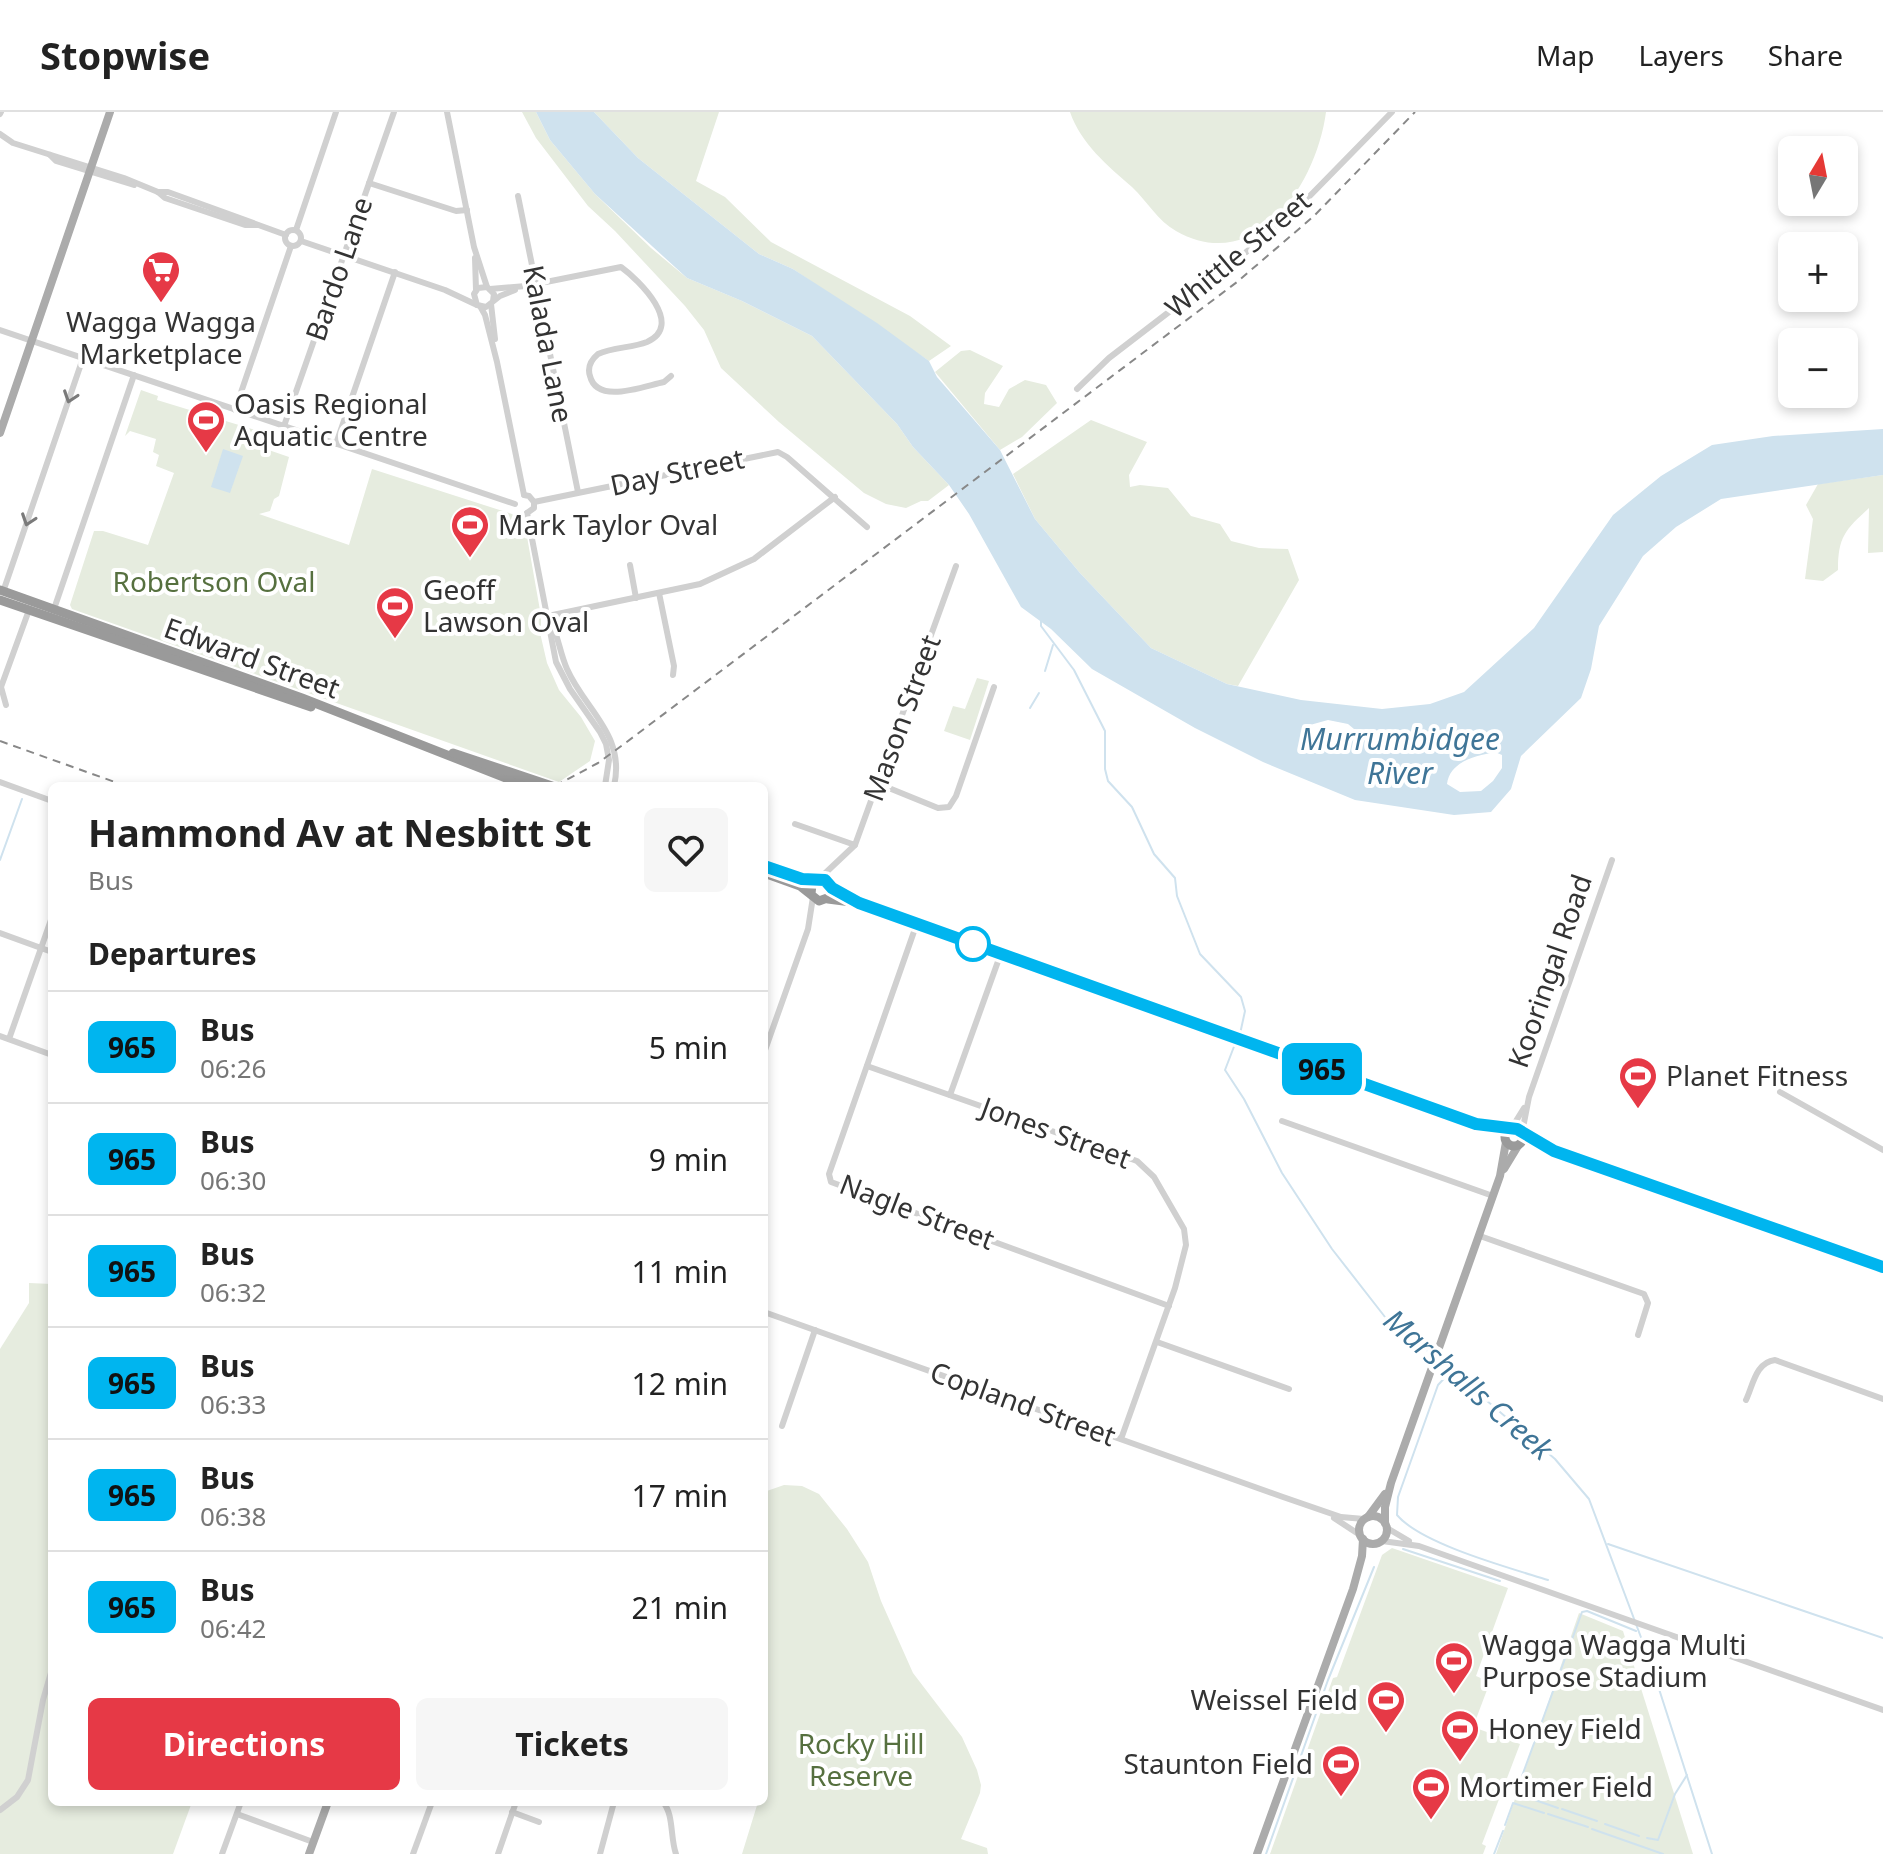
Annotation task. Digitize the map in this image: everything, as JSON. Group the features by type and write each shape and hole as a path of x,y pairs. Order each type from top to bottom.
{"highway":[{"name":"Edward Street","path":"1,594 29,610 53,613"},
{"name":"Edward Street","path":"1,594 302,698 516,782"},
{"name":"Edward Street","path":"377,729 540,782"},
{"path":"768,867 802,879 818,880 859,903"},
{"path":"768,874 794,883 819,898 859,903 1476,1124 1512,1146 1554,1151"},
{"path":"818,880 812,884 819,898"},
{"path":"819,898 831,886"},
{"path":"1476,1124 1511,1129 1554,1151 1883,1267"},
{"path":"1506,1141 1506,1133 1511,1129"},
{"path":"1518,1145 1523,1139 1522,1133"}],"main road":[{"path":"0,433 110,112"},
{"path":"1257,1854 1353,1589 1365,1561 1380,1542 1386,1525 1385,1507 1391,1483 1480,1236 1500,1176 1506,1141"},
{"path":"1500,1176 1518,1145"},
{"path":"1353,1589 1362,1556 1359,1528 1377,1507 1391,1483"},
{"path":"1366,1518 1378,1517 1386,1525"},
{"path":"1361,1537 1368,1543 1380,1542"},
{"path":"309,1854 326,1806"}],"street":[{"path":"296,230 336,112"},
{"name":"Bardo Lane","path":"284,426 394,112"},
{"path":"447,112 474,247 474,297 485,315 497,362 524,495"},
{"name":"Whittle Street","path":"1077,389 1109,358 1238,259 1299,207 1392,112"},
{"path":"0,134 13,143"},
{"path":"0,142 59,155 142,187 168,192 286,235"},
{"path":"369,183 456,211 467,210"},
{"name":"Kalada Lane","path":"518,196 578,492"},
{"path":"291,246 285,240 286,235 296,230"},
{"path":"296,230 301,241"},
{"path":"301,241 445,290 478,306 536,283 621,267 659,308 661,326 655,336 646,342 598,354 590,365 591,379 599,389 612,392 664,382 671,376"},
{"path":"291,246 301,241"},
{"path":"235,410 291,246"},
{"path":"474,247 488,288 494,294 497,362"},
{"path":"336,444 395,272"},
{"path":"445,290 476,291 526,286"},
{"path":"0,330 515,504 519,512 527,513 534,508 529,496 524,495 515,504"},
{"path":"1,594 83,358"},
{"path":"53,613 134,375"},
{"name":"Day Street","path":"534,502 773,452 787,457 835,497"},
{"path":"548,616 700,584 748,563 835,497 867,527"},
{"path":"527,513 564,680 606,744 609,760 606,782"},
{"path":"630,565 636,598"},
{"name":"Mason Street","path":"818,880 855,845 956,566"},
{"path":"659,593 674,666 673,675"},
{"path":"6,705 1,687 29,610"},
{"path":"557,653 610,735 616,758 614,782"},
{"path":"879,784 938,808 951,804 994,687"},
{"path":"0,782 48,800"},
{"path":"795,824 855,845"},
{"name":"Kooringal Road","path":"1522,1133 1529,1097 1612,860"},
{"name":"Mason Street","path":"831,886 838,864"},
{"path":"768,1042 819,898"},
{"name":"Nagle Street","path":"917,923 829,1174 831,1182 1169,1306"},
{"path":"9,1039 48,928"},
{"path":"0,933 48,951"},
{"path":"950,1095 1001,953"},
{"path":"0,1036 48,1054"},
{"name":"Jones Street","path":"867,1066 1137,1161 1150,1170 1186,1236 1183,1262 1169,1306 1121,1439"},
{"path":"1780,1092 1883,1150"},
{"name":"Kooringal Road","path":"1511,1129 1529,1097"},
{"path":"1282,1121 1493,1196"},
{"path":"1480,1236 1644,1294 1648,1303 1638,1335"},
{"name":"Copland Street","path":"768,1313 1341,1517 1366,1518"},
{"path":"782,1426 815,1330"},
{"path":"1157,1342 1289,1389"},
{"path":"1746,1400 1761,1365 1775,1360 1883,1399"},
{"name":"Copland Street","path":"1283,1497 1336,1518 1361,1537"},
{"path":"1386,1525 1419,1546 1883,1710"},
{"path":"1380,1542 1419,1546"},
{"path":"0,1810 17,1797 28,1780 48,1683"},
{"path":"222,1854 240,1806"},
{"path":"413,1854 431,1806"},
{"path":"498,1854 514,1806"},
{"path":"600,1854 613,1806"},
{"path":"666,1806 670,1813 671,1840 676,1854"},
{"path":"512,1812 539,1822"},
{"path":"237,1814 313,1842"}],"green space":[{"path":"522,112 536,112 550,140 595,194 687,278 812,336 897,424 913,447 949,485 928,501 906,508 886,504 864,493 779,422 721,368 704,330 615,231 588,206 536,138"},
{"path":"594,112 719,112 696,181 725,197 771,242 910,316 951,346 929,361 793,269 759,254 638,158"},
{"path":"1070,112 1326,112 1310,167 1296,193 1278,215 1257,232 1232,242 1205,242 1176,231 1164,222 1088,144"},
{"path":"970,350 1003,366 985,393 984,404 999,407 1009,389 1025,380 1046,385 1057,403 1022,437 1000,450 935,372 961,351"},
{"name":"Robertson Oval","path":"141,390 158,396 157,400 265,433 260,447 289,457 279,496 274,499 270,511 259,514 349,545 372,469 512,514 526,531 547,663 559,690 581,717 595,741 590,761 559,782 72,609 70,605 94,531 148,545 174,473 156,466 159,455 153,452 156,439 130,431 125,436"},
{"path":"1091,420 1147,442 1129,475 1130,487 1168,488 1191,516 1220,524 1231,541 1259,548 1288,549 1299,580 1238,686 1227,684 1151,648 1080,573 1035,519 1013,474"},
{"path":"1883,475 1883,552 1868,553 1869,508 1844,535 1839,549 1838,570 1823,581 1805,579 1813,519 1806,505 1818,484"},
{"path":"977,678 989,681 970,740 944,731 953,706 965,709"},
{"path":"29,1283 48,1284 48,1806 191,1806 173,1854 0,1854 0,1349 29,1303"},
{"name":"Rocky Hill Reserve","path":"784,1485 802,1486 819,1494 868,1562 881,1601 913,1673 962,1737 977,1770 980,1793 961,1839 987,1848 988,1854 742,1854 757,1806 768,1806 768,1491"},
{"path":"1392,1548 1508,1588 1476,1676 1490,1682 1473,1727 1520,1744 1482,1844 1486,1846 1483,1854 1270,1854 1333,1678 1337,1677 1382,1555"},
{"path":"1579,1613 1623,1631 1693,1854 1496,1854"}],"water":[{"name":"Murrumbidgee River","path":"536,112 594,112 638,158 759,254 793,269 929,361 937,377 1000,450 1035,519 1080,573 1151,648 1227,684 1301,700 1382,709 1430,704 1464,692 1534,628 1613,515 1661,476 1712,445 1773,436 1883,429 1883,475 1721,499 1676,527 1643,556 1599,626 1591,669 1581,698 1521,756 1511,789 1491,812 1454,815 1355,800 1263,762 1195,728 1092,669 1051,629 1021,607 969,514 949,485 913,447 897,424 812,336 687,278 595,194 550,140","holes":["1328,720 1348,724 1354,729 1353,737 1335,745 1306,732 1310,725","1495,752 1502,755 1502,768 1481,791 1460,792 1447,784 1458,765"]},
{"path":"223,449 243,456 230,493 211,487"}],"waterway":[{"name":"Marshalls Creek","path":"1041,621 1041,626 1074,670 1105,731 1108,781 1132,807 1154,854 1175,878 1177,896 1200,954 1241,997 1245,1011 1240,1034"},
{"path":"1045,671 1053,645"},
{"path":"1030,708 1039,693"},
{"path":"0,860 22,799"},
{"name":"Marshalls Creek","path":"1235,1044 1225,1070 1244,1099 1282,1173 1332,1249 1385,1317 1433,1355"},
{"name":"Marshalls Creek","path":"1438,1359 1555,1459 1589,1499 1651,1664 1712,1854"},
{"path":"1451,1371 1438,1385 1398,1497 1397,1515 1409,1526 1445,1545 1548,1580"},
{"path":"1608,1544 1883,1638"},
{"path":"1403,1549 1500,1581"},
{"path":"1266,1854 1328,1680 1374,1567"},
{"path":"1521,1795 1518,1787 1582,1612 1587,1611 1636,1631"},
{"path":"1647,1838 1658,1840 1675,1794 1687,1775"},
{"path":"1532,1799 1558,1808"},
{"path":"1505,1825 1513,1803 1544,1813"},
{"path":"1562,1809 1597,1821"},
{"path":"1548,1814 1588,1827"},
{"path":"1605,1824 1639,1836"},
{"path":"1592,1829 1663,1854"},
{"path":"1494,1854 1503,1831"}],"railway":[{"path":"562,782 598,763 624,744 1237,282 1314,216 1415,112"},
{"path":"0,741 115,782"}],"bus line":[{"name":"965","path":"768,867 802,879 825,880 832,888 859,903 1476,1124 1517,1129 1554,1151 1883,1267"}],"place":[{"name":"Wagga Wagga Marketplace","path":"161,304"},
{"name":"Oasis Regional Aquatic Centre","path":"206,454"},
{"name":"Mark Taylor Oval","path":"470,559"},
{"name":"Geoff Lawson Oval","path":"395,640"},
{"name":"Planet Fitness","path":"1638,1110"},
{"name":"Wagga Wagga Multi Purpose Stadium","path":"1454,1695"},
{"name":"Weissel Field","path":"1386,1734"},
{"name":"Honey Field","path":"1460,1763"},
{"name":"Staunton Field","path":"1341,1798"},
{"name":"Mortimer Field","path":"1431,1821"}]}
